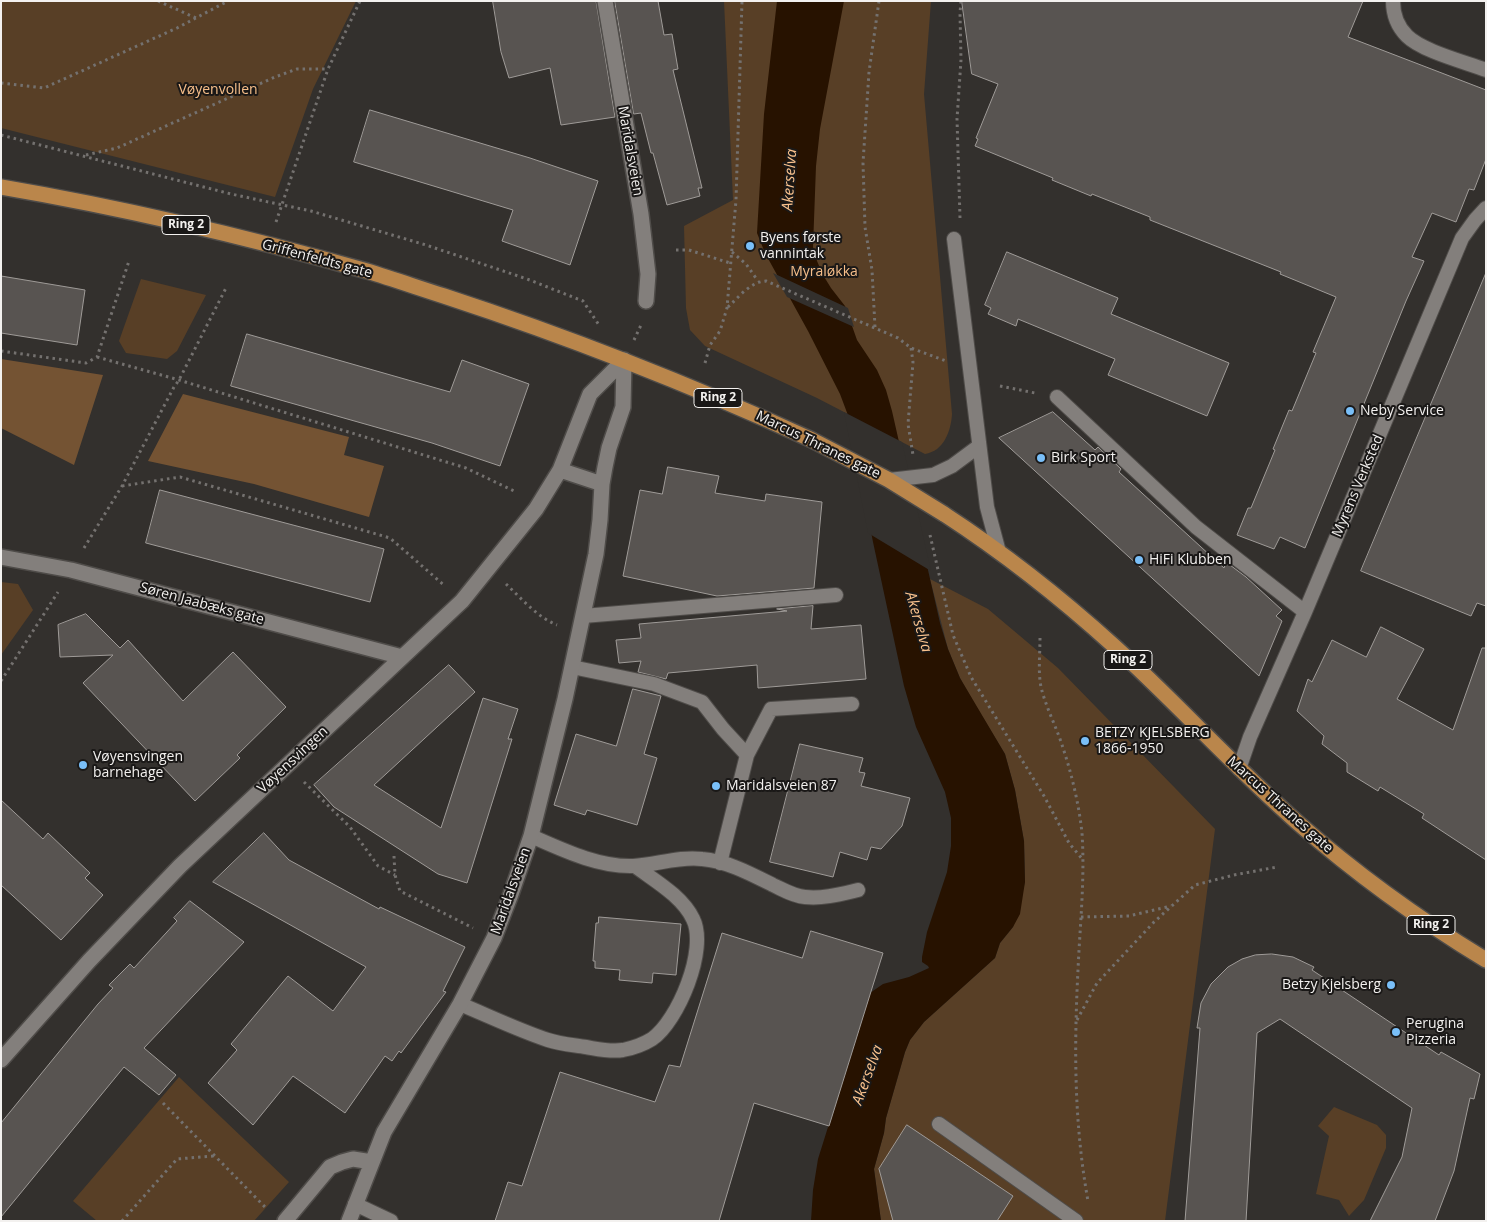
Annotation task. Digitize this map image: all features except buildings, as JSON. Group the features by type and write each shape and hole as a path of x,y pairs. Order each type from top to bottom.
{"main road":[{"name":"Griffenfeldts gate","path":"1,187 98,205 267,245 378,275 482,308 624,360"},
{"name":"Marcus Thranes gate","path":"624,360 810,439 889,480 944,514 999,552 1114,646 1239,769 1335,854 1407,908 1486,960"}],"street":[{"name":"Maridalsveien","path":"605,1 641,214 648,274 646,301"},
{"name":"Maridalsveien","path":"349,1221 384,1132 460,1004 494,938 512,894 531,836 572,667 596,554 602,484 609,448 623,406 624,360"},
{"path":"602,484 560,470 590,394 624,360"},
{"name":"Vøyensvingen","path":"1,1060 89,961 180,866 462,601 536,510 560,470"},
{"name":"Søren Jaabæks gate","path":"1,557 26,560 71,570 402,656"},
{"path":"285,1221 330,1167 353,1159 372,1162"}],"lane":[{"path":"1392,1 1393,12 1407,36 1421,46 1486,70"},
{"name":"Myrens Verksted","path":"1239,769 1250,737 1305,612 1462,238 1486,208"},
{"path":"954,239 987,507 999,552"},
{"path":"1058,397 1196,527 1305,612"},
{"path":"889,480 933,475 952,466 979,446"},
{"path":"583,616 836,595"},
{"path":"572,667 654,684 702,702 747,755"},
{"path":"720,863 747,755 771,709 852,704"},
{"path":"531,836 570,853 617,866 635,866 701,858 746,872 793,895 806,898 835,896 858,890"},
{"path":"460,1004 550,1041 607,1051 624,1050 652,1039 665,1026 689,980 696,952 697,936 696,926 688,910 669,892 635,866"},
{"path":"939,1124 1076,1221"},
{"path":"355,1204 391,1221"}],"path":[{"path":"158,1 196,18"},
{"path":"1,83 44,88 196,18 228,1"},
{"path":"267,245 328,69 360,1"},
{"path":"705,363 710,345 720,331 727,308 736,200 742,1"},
{"path":"874,327 872,270 865,227 863,163 869,72 879,1"},
{"path":"954,239 961,228 957,119 961,60 960,12 962,1"},
{"path":"83,156 117,148 275,77 297,69 328,69"},
{"path":"1,135 231,194 311,211 426,245 527,279 583,301"},
{"path":"676,250 689,250 730,263"},
{"path":"732,251 746,264 758,281"},
{"path":"1,351 86,363 97,357 129,261"},
{"path":"727,308 758,281 768,281 856,318 898,338 911,348 952,363"},
{"path":"82,551 122,486 174,387 180,380 226,286"},
{"path":"624,360 640,327 646,301"},
{"path":"911,348 913,362 908,424 914,456"},
{"path":"97,357 180,380 466,468 514,491"},
{"path":"1000,386 1058,397"},
{"path":"122,486 180,477 390,538 462,601"},
{"path":"930,532 946,608 968,671 1044,796 1069,843 1083,861"},
{"path":"1,681 61,587"},
{"path":"524,601 548,622 579,634"},
{"path":"1040,638 1039,666 1041,687 1064,750 1075,792 1081,830 1083,861 1075,1091 1078,1137 1088,1202"},
{"path":"287,766 350,827 378,866 395,875"},
{"path":"394,856 395,875 400,891 494,938"},
{"path":"1076,1021 1097,983 1154,922 1195,885 1234,874 1277,867"},
{"path":"1081,917 1128,916 1172,906"},
{"path":"163,1103 269,1212"},
{"path":"122,1221 177,1159 214,1156"}],"green space":[{"name":"Vøyenvollen","path":"1,1 356,1 313,89 275,197 1,128"},
{"name":"Myraløkka","path":"724,1 931,1 924,94 952,414 950,427 942,445 932,452 925,454 817,398 705,346 690,330 686,308 684,226 733,200"},
{"path":"141,279 206,295 177,351 167,359 126,353 119,341"},
{"path":"930,579 988,609 1058,668 1215,829 1165,1221 881,1221 874,1169 886,1118 910,1040 924,1022 995,958 1000,943 1013,927 1025,882 1024,841 1015,790 1005,754 960,678 948,649"},
{"path":"1,582 18,584 33,610 1,655"},
{"path":"179,1077 289,1182 254,1221 97,1221 73,1201"},
{"path":"1334,1107 1377,1125 1386,1135 1386,1148 1364,1200 1349,1216 1339,1200 1316,1194 1329,1136 1318,1126"}],"shaded area":[{"path":"1,359 103,375 74,465 1,428"},
{"path":"183,394 349,437 344,455 384,466 369,517 254,484 148,461"}],"water":[{"name":"Akerselva","path":"777,1 844,1 820,129 816,166 813,247 823,275 845,306 857,340 877,370 886,390 940,623 960,678 1005,754 1015,790 1024,841 1025,882 1020,914 1013,927 1000,943 995,958 924,1022 910,1040 905,1052 874,1169 881,1221 811,1221 818,1159 870,993 883,984 909,977 929,968 922,962 922,957 927,932 947,872 951,846 951,818 945,792 916,727 904,686 849,418 840,394 765,253 757,233 764,114"}],"pier":[{"path":"773,273 848,308 854,327 787,297"},
{"path":"844,412 902,442 931,571 868,533"}],"place":[{"name":"Byens første vannintak","path":"750,246"},
{"name":"Neby Service","path":"1350,411"},
{"name":"Birk Sport","path":"1041,458"},
{"name":"HiFi Klubben","path":"1139,560"},
{"name":"BETZY KJELSBERG 1866-1950","path":"1085,741"},
{"name":"Vøyensvingen barnehage","path":"83,765"},
{"name":"Maridalsveien 87","path":"716,786"},
{"name":"Betzy Kjelsberg","path":"1391,985"},
{"name":"Perugina Pizzeria","path":"1396,1032"}]}
